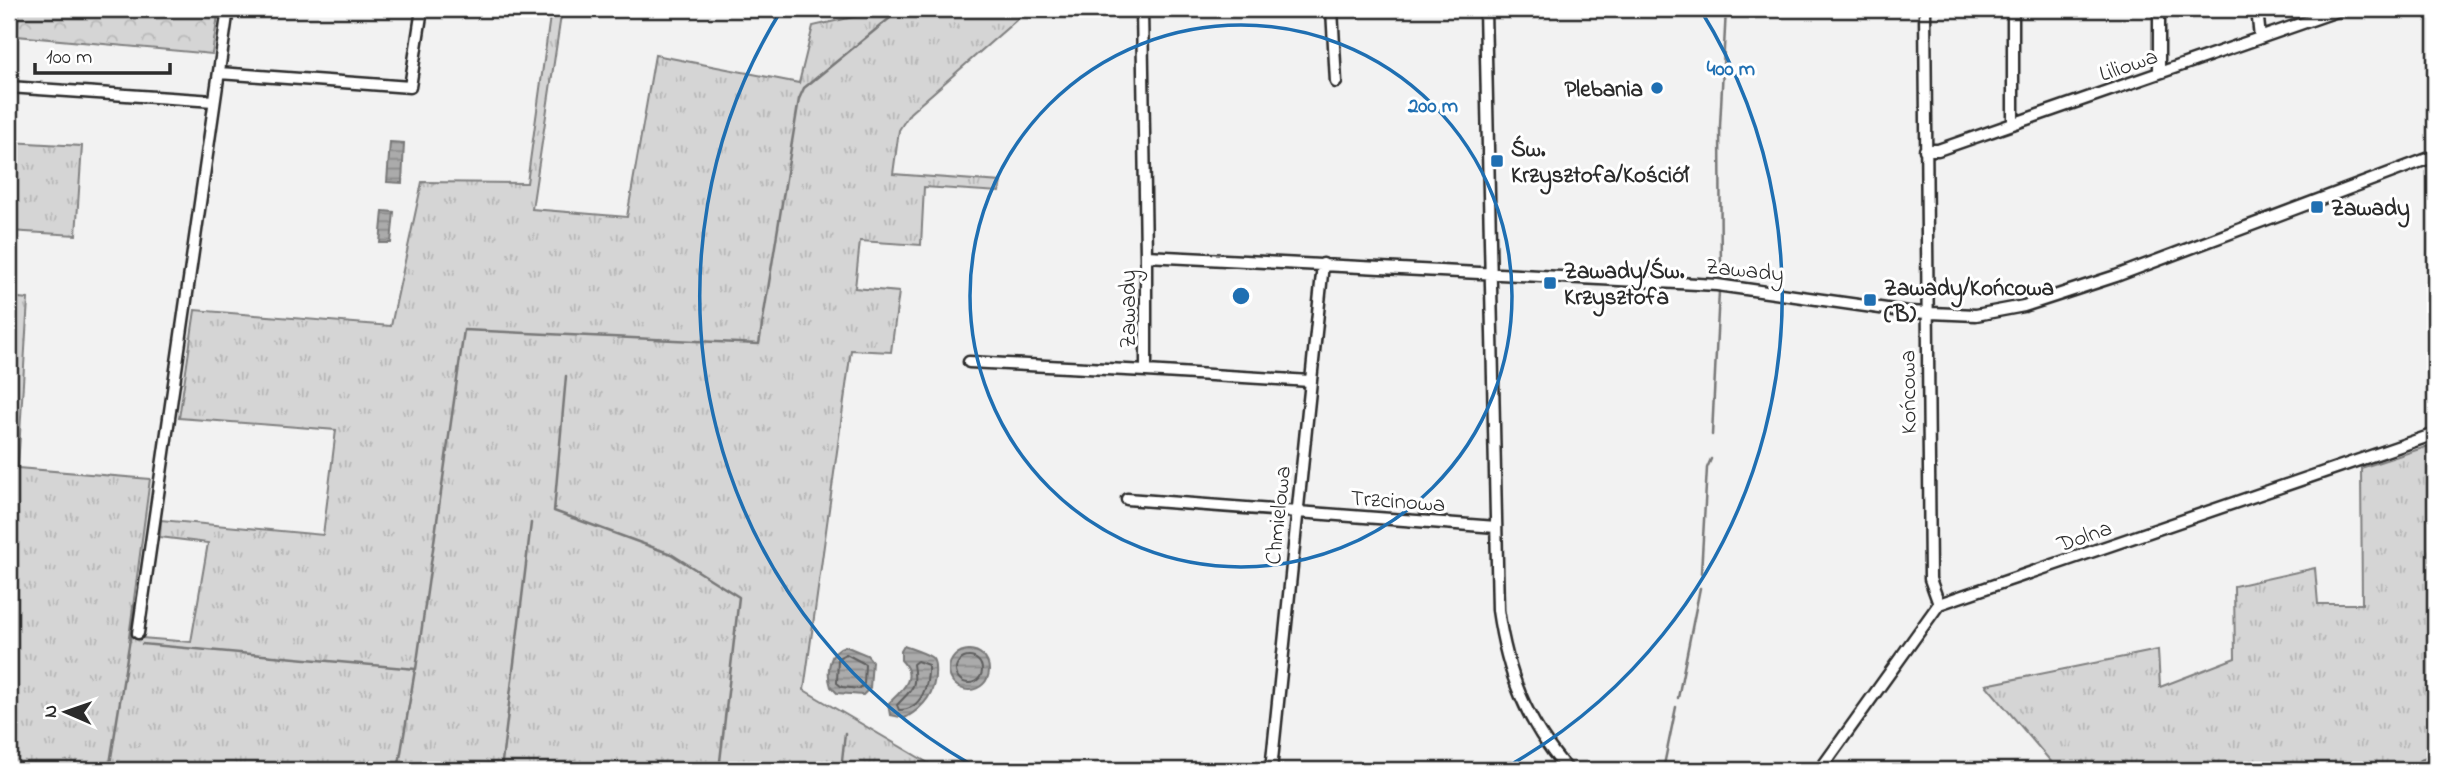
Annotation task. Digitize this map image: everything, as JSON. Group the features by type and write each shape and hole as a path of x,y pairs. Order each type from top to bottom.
{"street":[{"path":"138,633 228,9"},
{"path":"219,73 410,87 422,9"},
{"path":"1142,9 1146,256"},
{"path":"1332,9 1336,82"},
{"path":"1485,9 1498,610 1511,674 1533,723 1568,770"},
{"name":"Końcowa","path":"1925,9 1930,579 1939,604"},
{"path":"2013,9 2013,124"},
{"path":"2159,9 2159,73"},
{"path":"2257,9 2260,38"},
{"name":"Liliowa","path":"1925,150 1938,150 2343,9"},
{"path":"9,38 9,60"},
{"path":"9,87 214,101"},
{"name":"Zawady","path":"969,362 1146,371 1146,256 1742,286 1926,314 1976,315 2024,306 2164,258 2435,156"},
{"name":"Chmielowa","path":"1272,770 1323,264"},
{"path":"1146,371 1310,381"},
{"name":"Dolna","path":"1939,604 2435,434"},
{"name":"Trzcinowa","path":"1127,499 1496,527"},
{"path":"1820,770 1939,604"}],"green space":[{"path":"19,9 219,9 212,54 17,36"},
{"path":"551,9 562,9 532,209 627,217 655,55 799,83 813,26 866,14 869,9 1029,9 910,113 899,130 893,174 1001,182 999,192 924,187 921,245 860,241 855,288 899,292 891,352 851,350 804,690 940,770 9,770 9,297 28,299 18,468 150,479 129,637 191,642 208,543 160,537 161,520 323,535 336,430 179,418 195,310 391,326 422,182 527,183"},
{"path":"9,142 82,146 76,235 9,231"},
{"path":"2435,444 2435,770 2058,770 1986,685 2158,650 2160,687 2235,658 2234,586 2315,568 2318,604 2362,604 2361,468"}],"water":[{"path":"390,142 404,143 402,183 387,182"},
{"path":"383,211 394,212 391,243 380,243"},
{"path":"845,646 867,655 872,661 870,688 863,695 837,693 831,687 830,662 835,652"},
{"path":"904,646 931,657 935,667 932,691 918,709 905,718 890,715 888,704 903,689 908,678 906,667 901,660"},
{"path":"969,650 983,656 989,670 983,684 969,690 955,684 949,670 955,656"}],"waterway":[{"path":"142,644 416,669 464,330 759,344 799,99 804,88 901,9"},
{"path":"1721,276 1720,126 1726,9"},
{"path":"1712,435 1719,291"},
{"path":"566,376 554,511 671,554 739,597 719,770"},
{"path":"1701,573 1707,468 1711,459"},
{"path":"501,770 531,523"},
{"path":"109,770 141,570"},
{"path":"1678,698 1700,588"},
{"path":"398,770 415,670"},
{"path":"1663,770 1676,707"},
{"path":"841,770 845,733"},
{"path":"2406,770 2435,751"}],"place":[{"name":"Plebania","path":"1657,88"},
{"name":"Św. Krzysztofa/Kościół","path":"1497,161"},
{"name":"Zawady","path":"2317,207"},
{"name":"Zawady/Św. Krzysztofa","path":"1550,283"},
{"name":"Zawady/Końcowa (B)","path":"1870,300"}]}
